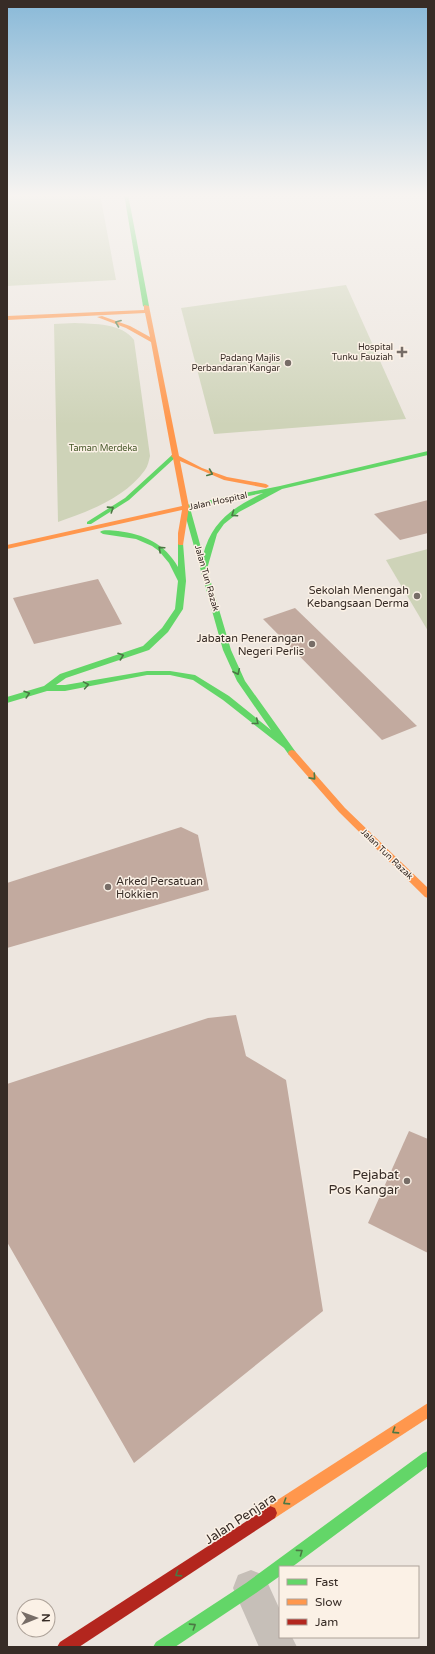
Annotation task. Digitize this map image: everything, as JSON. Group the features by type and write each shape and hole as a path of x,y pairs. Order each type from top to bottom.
{"main road":[{"name":"Jalan Tun Razak","path":"140,271 174,456 186,507 226,650 241,681 286,746 342,810 428,894"},
{"path":"134,293 138,290 142,279"},
{"path":"81,314 122,302"},
{"path":"7,318 147,310"},
{"path":"81,314 119,322 152,341"},
{"name":"Jalan Hospital","path":"7,547 186,507 280,488 428,453"},
{"path":"78,531 127,499 174,456 200,469 226,479 280,488"},
{"path":"204,568 216,529 225,520 248,504 280,488"},
{"path":"47,688 63,676 146,648 165,630 178,609 182,581 181,533 186,507"},
{"path":"78,531 130,534 153,542 167,555 182,581"},
{"path":"7,700 47,688 65,688 147,673 170,673 195,678 226,698 286,746"},
{"name":"Jalan Penjara","path":"65,1647 428,1410"},
{"path":"281,1566 428,1458"},
{"path":"161,1647 251,1588 279,1567"}],"street":[{"path":"251,1588 278,1647"}],"green space":[{"path":"7,271 114,271 116,280 7,286"},
{"name":"Padang Majlis Perbandaran Kangar","path":"346,285 406,419 214,434 181,308"},
{"name":"Taman Merdeka","path":"54,324 99,324 115,327 129,334 134,340 150,456 148,465 137,480 117,496 94,508 58,522"},
{"name":"Sekolah Menengah Kebangsaan Derma","path":"428,549 428,631 386,560"}],"building":[{"path":"428,500 428,533 400,540 374,514"},
{"path":"98,579 122,624 34,644 13,598"},
{"path":"295,608 417,726 382,740 263,619"},
{"name":"Arked Persatuan Hokkien","path":"181,827 198,835 209,890 7,948 7,883"},
{"path":"236,1015 246,1056 286,1080 323,1311 134,1463 7,1242 7,1084 208,1018"},
{"name":"Pejabat Pos Kangar","path":"409,1131 428,1139 428,1253 368,1223"}],"traffic: fast":[{"path":"140,271 146,306"},
{"path":"186,507 280,488 428,453"},
{"path":"89,523 127,499 174,456"},
{"path":"204,568 208,549 216,530 222,523 236,510 280,488"},
{"path":"186,507 227,650 241,681 292,753"},
{"path":"103,532 130,535 147,540 162,550 174,566 182,581"},
{"path":"47,688 63,676 146,648 165,630 179,609 182,581 181,544"},
{"path":"7,700 47,688 65,688 147,673 170,673 195,678 226,698 286,746"},
{"path":"281,1566 428,1458"},
{"path":"161,1647 251,1588 279,1567"}],"traffic: slow":[{"path":"146,306 186,507 181,533 181,544"},
{"path":"7,318 147,311"},
{"path":"100,317 128,327 152,341"},
{"path":"174,456 200,469 226,479 266,486"},
{"path":"7,547 186,507"},
{"path":"292,753 342,810 428,894"},
{"path":"270,1513 428,1410"}],"traffic: jam":[{"path":"65,1647 270,1513"}],"place":[{"name":"Hospital Tunku Fauziah","path":"402,352"},
{"name":"Padang Majlis Perbandaran Kangar","path":"288,363"},
{"name":"Sekolah Menengah Kebangsaan Derma","path":"417,596"},
{"name":"Jabatan Penerangan Negeri Perlis","path":"312,644"},
{"name":"Arked Persatuan Hokkien","path":"108,887"},
{"name":"Pejabat Pos Kangar","path":"407,1181"}]}
